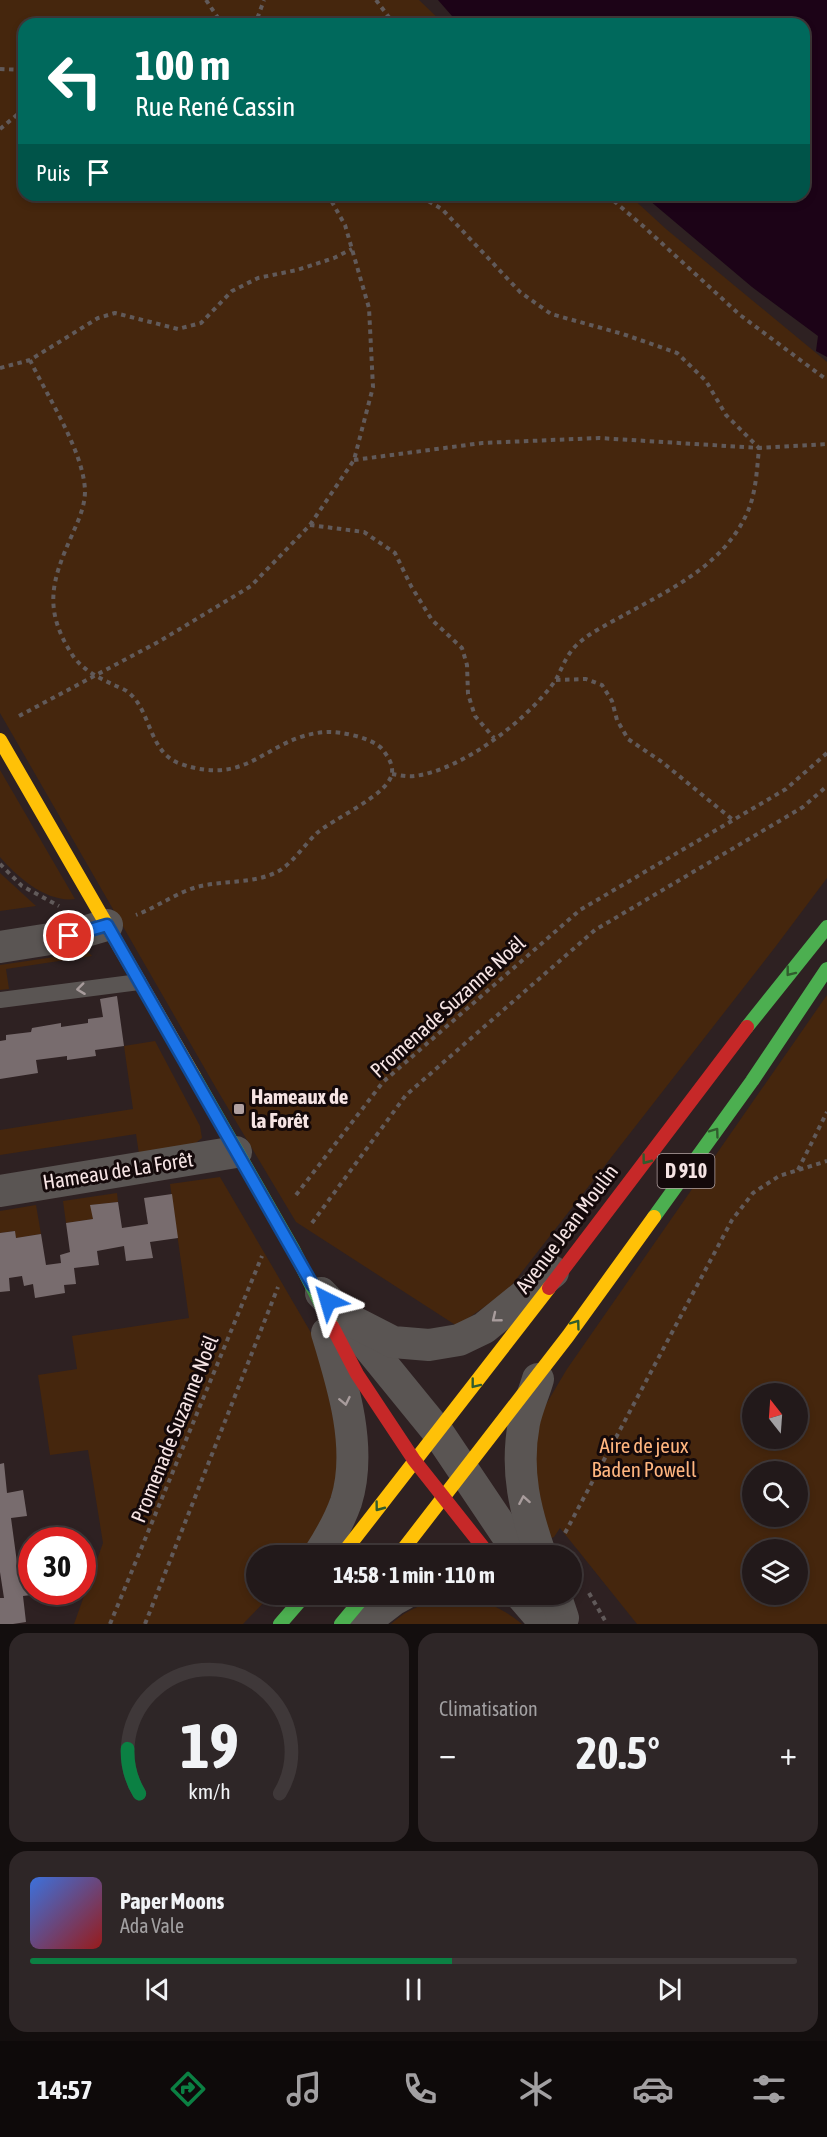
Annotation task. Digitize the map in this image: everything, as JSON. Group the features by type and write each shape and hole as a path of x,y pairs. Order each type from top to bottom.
{"main road":[{"path":"0,740 293,1249 357,1374 414,1460 481,1545"},
{"name":"Avenue Jean Moulin","path":"349,1545 725,1054 827,927"},
{"name":"D 910","path":"407,1545 541,1371 752,1081 827,969"},
{"path":"280,1624 296,1605"},
{"path":"341,1624 357,1605"}],"street":[{"path":"0,947 69,936 107,925"},
{"name":"Hameau de La Forêt","path":"0,1191 236,1152"},
{"path":"345,1318 393,1342 429,1345 459,1341 484,1328 574,1254"},
{"path":"312,1284 345,1318 437,1431 514,1545"},
{"path":"312,1284 334,1353 352,1444 352,1470 346,1502 333,1533 325,1545"},
{"path":"541,1371 524,1421 520,1455 521,1481 527,1516 549,1545"},
{"path":"269,1624 282,1605"},
{"path":"362,1624 387,1605"}],"lane":[{"path":"0,1000 140,982"}],"path":[{"path":"206,0 218,18"},
{"path":"257,18 264,0"},
{"path":"376,0 390,18"},
{"path":"0,69 18,70"},
{"path":"0,129 18,115"},
{"path":"10,721 160,641 250,586 310,525 354,460 373,387 369,308 345,225 331,201"},
{"path":"428,201 441,209 520,292 551,314 623,334 677,353 706,381 726,415 759,448"},
{"path":"614,201 740,315 827,380"},
{"path":"0,368 30,360 98,318 115,313 178,329 201,323 232,291 258,278 297,270 334,258 352,249"},
{"path":"30,360 73,443 82,471 85,493 81,512 54,583 54,611 60,634 75,658 94,676 128,691 141,707 159,749 177,763 201,770 228,771 253,762 282,744 328,732 356,736 380,746 390,759 392,774 385,787 319,831 279,871 258,879 222,882 194,888 150,910 107,925"},
{"path":"354,460 482,443 599,438 759,448 827,444"},
{"path":"392,774 414,776 469,756 526,715 555,680 573,649 602,627 683,582 714,560 749,510 756,478 759,448"},
{"path":"310,525 364,532 395,553 411,586 432,620 462,648 467,665 468,694 475,716 494,738"},
{"path":"555,680 586,679 602,685 612,701 617,720 628,739 662,762 733,820"},
{"name":"Promenade Suzanne Noël","path":"110,1624 276,1220 383,1082 580,910 786,789 827,753"},
{"path":"145,1624 293,1249 406,1095 595,930 803,807 827,786"},
{"path":"0,864 22,886 64,908"},
{"path":"798,1170 827,1112"},
{"path":"553,1545 732,1220 753,1193 779,1176 827,1161"}],"green space":[{"path":"0,0 419,0 438,18 18,18 18,201 636,201 666,229 827,362 827,878 507,1291 457,1326 296,1222 0,713"},
{"path":"0,770 75,899 64,899 43,893 15,873 0,857"},
{"path":"0,873 36,906 0,911"},
{"path":"88,952 92,956 6,969 9,989 0,990 0,965"},
{"name":"Aire de jeux Baden Powell","path":"827,995 827,1624 637,1624 582,1555 582,1545 574,1545 560,1528 554,1537 549,1539 534,1492 536,1433 545,1406 567,1369"},
{"path":"155,1041 200,1126 202,1138 193,1145 139,1154 136,1134 0,1155 0,1130 133,1109 124,1046"},
{"path":"220,1177 317,1343 335,1426 338,1457 335,1484 326,1513 308,1545 246,1545 246,1605 261,1605 243,1624 74,1624 81,1605 96,1605 96,1563 103,1543 88,1450 50,1455 38,1375 77,1369 72,1336 189,1318 170,1184"},
{"path":"117,1193 118,1202 91,1205 93,1219 66,1223 63,1201"},
{"path":"36,1205 41,1234 16,1238 14,1231 0,1233 0,1211"},
{"path":"491,1605 506,1612 522,1624 391,1624 420,1606"}],"shaded area":[{"path":"438,0 827,0 827,357 816,351 818,336 752,287 650,201 810,201 810,18 454,18"}],"building":[{"path":"117,996 124,1046 95,1050 96,1056 67,1060 67,1056 36,1060 38,1073 0,1079 0,1041 6,1040 6,1035 31,1032 32,1028 61,1023 61,1027 88,1023 88,1019 103,1017 100,999"},
{"path":"172,1194 178,1238 150,1242 153,1258 126,1261 124,1246 97,1251 99,1265 74,1268 76,1284 64,1285 65,1293 35,1298 33,1284 24,1286 22,1276 9,1278 10,1291 0,1292 0,1233 15,1231 16,1238 41,1234 46,1265 61,1263 60,1255 70,1252 66,1223 93,1219 90,1205 118,1202 122,1228 148,1224 144,1198"},
{"path":"4,1463 7,1493 23,1490 27,1516 11,1518 18,1570 18,1605 24,1605 26,1622 13,1624 0,1624 0,1598 4,1598 0,1572 0,1464"}],"traffic: fast":[{"path":"747,1027 827,927"},
{"path":"654,1217 752,1081 827,969"},
{"path":"194,1076 293,1249 332,1326"},
{"path":"280,1624 296,1605"},
{"path":"341,1624 357,1605"}],"traffic: slow":[{"path":"0,740 194,1076"},
{"path":"406,1545 568,1336 654,1217"},
{"path":"350,1545 549,1288"}],"traffic: jam":[{"path":"549,1288 747,1027"},
{"path":"332,1326 357,1374 414,1460 481,1545"}],"place":[{"name":"Hameaux de la Forêt","path":"239,1109"}],"route":[{"path":"69,936 107,925 312,1284 328,1301"}]}
